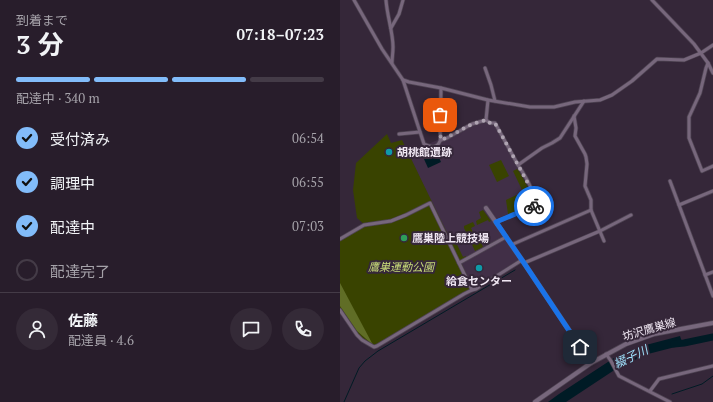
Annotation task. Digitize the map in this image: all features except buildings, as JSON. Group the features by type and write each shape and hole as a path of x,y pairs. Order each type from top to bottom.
{"main road":[{"path":"486,208 591,363"},
{"name":"坊沢鷹巣線","path":"535,402 591,363 607,356 626,344 654,334 713,323"}],"street":[{"path":"354,0 382,49 404,80 424,144 429,147 435,147 441,140 472,124 486,120 490,123 495,123 535,199 535,204 533,207 496,222"},
{"path":"386,0 393,47 392,64"},
{"path":"390,28 399,14 403,0"},
{"path":"652,0 702,53 713,73"},
{"path":"404,80 488,100 530,107 554,107 584,101 600,100 612,95 632,81 656,60 684,60 702,53 713,45"},
{"path":"708,63 700,93 689,117 689,138 702,171 713,166"},
{"path":"485,68 492,85 495,101"},
{"path":"441,88 441,140"},
{"path":"486,120 488,100"},
{"path":"518,165 558,139 584,101"},
{"path":"574,116 576,128 575,136 586,157 587,164 585,186 591,200 591,210 604,241"},
{"path":"398,134 420,132"},
{"path":"670,181 713,296"},
{"path":"679,205 713,192"},
{"path":"340,239 364,225 392,221 430,203 472,290"},
{"path":"512,245 591,210"},
{"path":"340,310 356,335 374,347 523,261 600,230 631,215"},
{"path":"459,263 506,237"},
{"path":"705,275 713,272"},
{"path":"607,356 619,376 670,402"},
{"path":"650,392 659,379 713,366"}],"shaded area":[{"path":"482,120 495,126 499,131 528,188 533,202 532,205 496,219 494,224 519,260 505,270 473,288 408,153"}],"green space":[{"name":"鷹巣運動公園","path":"387,134 391,143 402,140 450,239 452,234 463,257 466,256 460,261 473,288 374,347 362,340 340,310 340,240 365,225 357,218 353,190 356,163"},
{"path":"501,160 509,176 497,182 489,165"},
{"path":"517,169 530,192 532,205 508,214 506,200 523,192 513,171"},
{"path":"483,210 491,221 489,222 488,220 477,225 476,221 481,218 479,212"},
{"path":"473,222 475,226 471,228 478,243 481,242 483,247 475,251 464,228 464,226"},
{"path":"340,283 373,345 357,331 340,306"}],"water":[{"path":"437,153 441,162 428,168 424,159"},
{"path":"680,336 683,345 648,354 619,367 566,402 548,402 614,358 646,345"}],"waterway":[{"path":"344,402 359,368 365,361 378,351 515,270"},
{"name":"綴子川","path":"674,344 713,337"},
{"path":"672,394 702,384 713,376"}],"way so far":[{"path":"440,115 441,140 472,124 486,120 490,123 495,123 530,187 535,199 534,206"}],"place":[{"name":"胡桃館遺跡","path":"389,152"},
{"name":"鷹巣陸上競技場","path":"404,238"},
{"name":"給食センター","path":"479,268"}],"route":[{"path":"534,206 496,222 580,347"}]}
